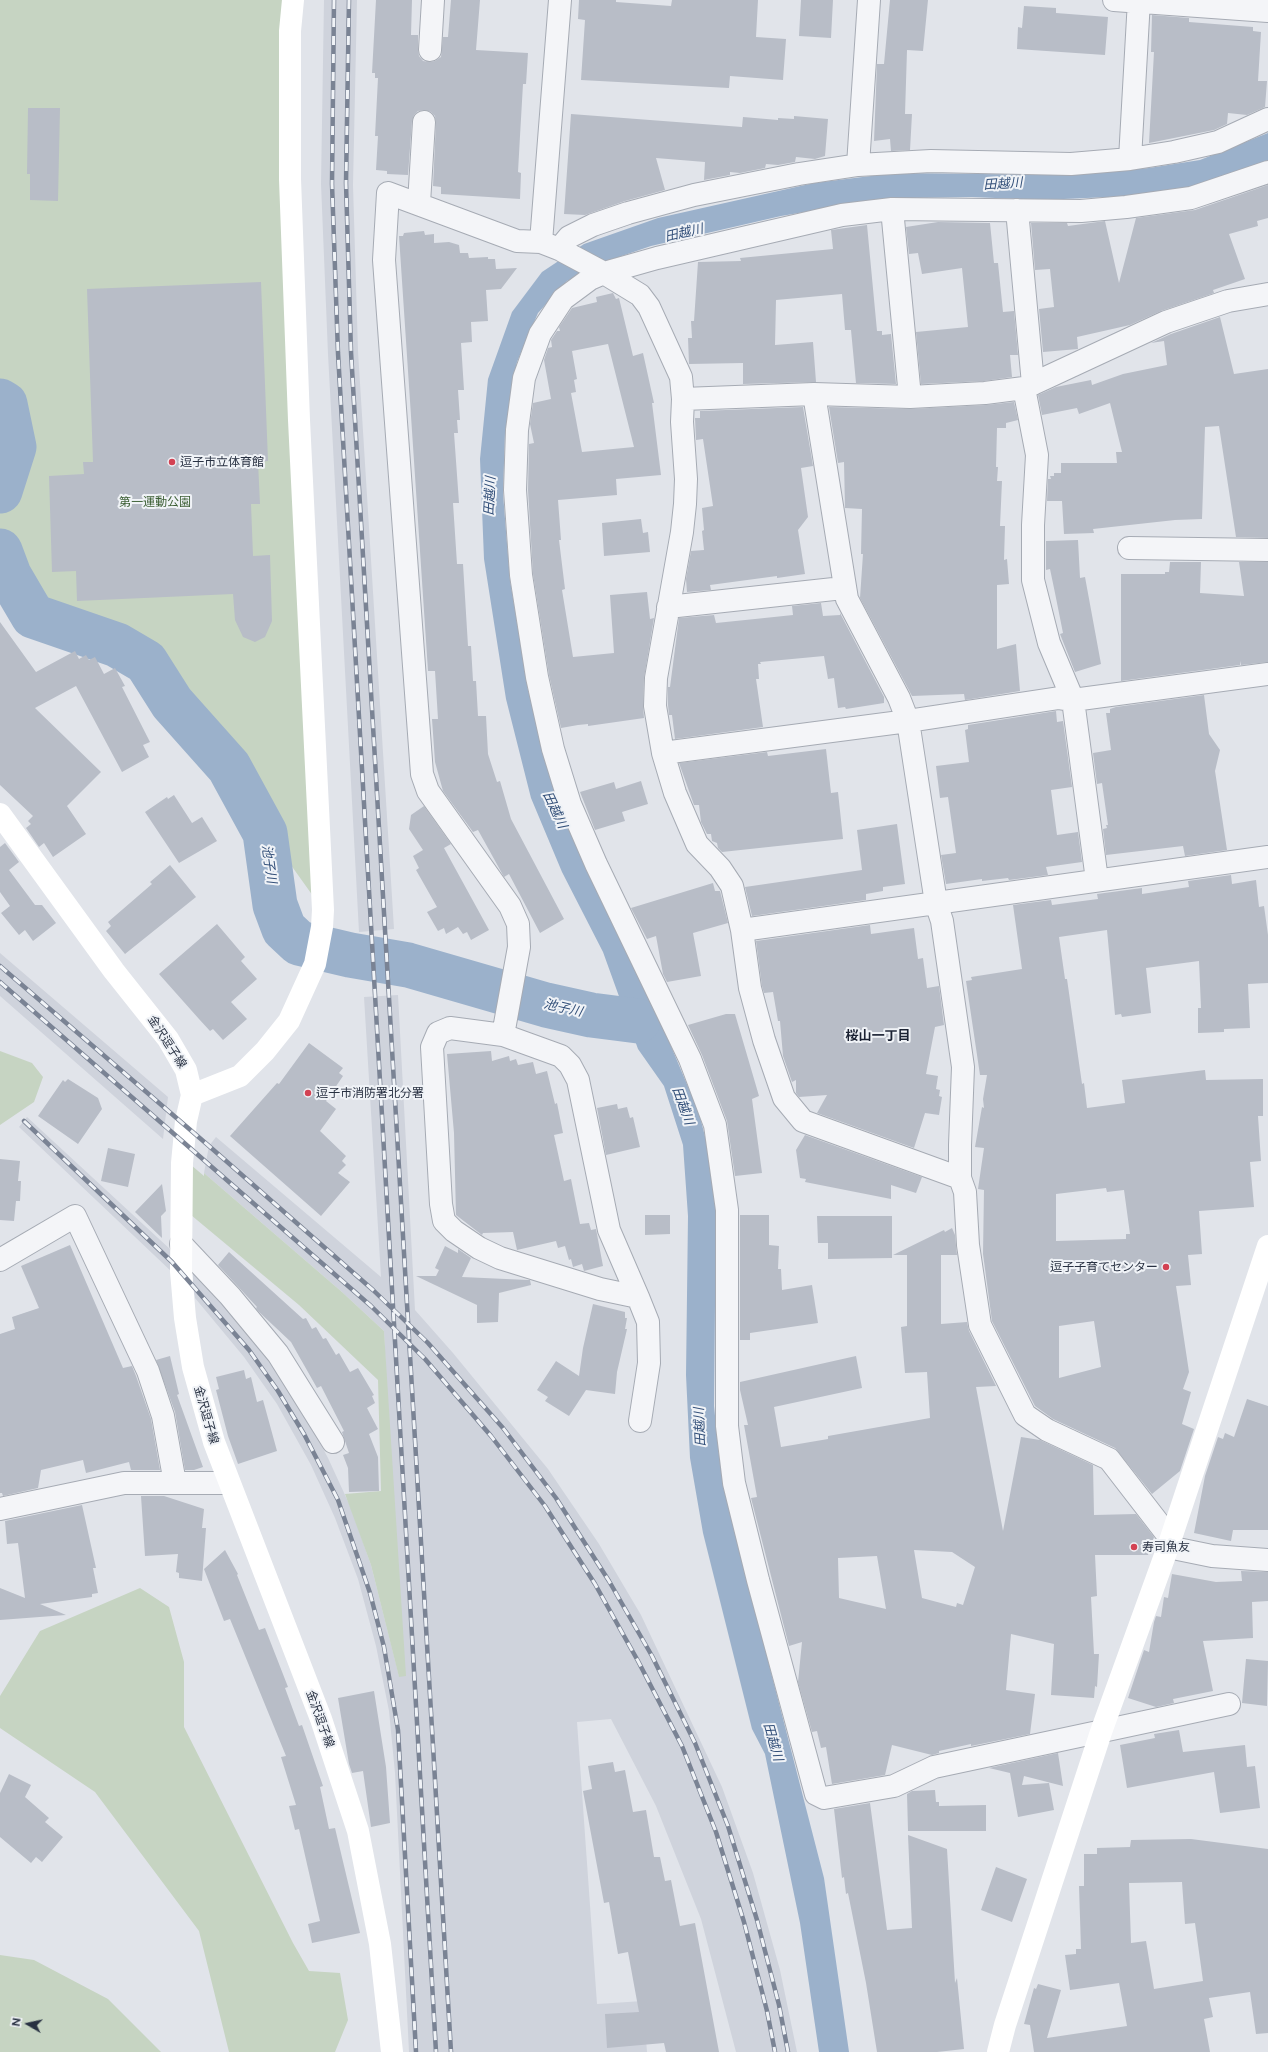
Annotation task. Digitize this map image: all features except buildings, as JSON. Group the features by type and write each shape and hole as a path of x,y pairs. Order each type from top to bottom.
{"street":[{"path":"192,1095 240,1076 260,1056 289,1021 309,980 319,947 323,910 299,436 291,194 290,31 293,0"},
{"path":"430,50 433,0"},
{"path":"554,247 560,0"},
{"path":"858,165 870,0"},
{"path":"1114,0 1268,11"},
{"path":"1130,159 1139,1"},
{"path":"554,247 593,225 628,213 694,195 800,174 858,165 931,161 1071,164 1130,159 1174,152 1218,142 1268,119"},
{"path":"420,203 424,122"},
{"path":"1229,1704 1102,1732 996,1752 934,1767 894,1786 824,1798 816,1794 758,1580 734,1483 726,1426 727,1210 715,1125 690,1059 596,864 570,804 553,749 537,677 521,575 515,490 517,430 524,378 540,334 563,299 601,271 842,215 892,209 1081,211 1191,198 1268,172"},
{"path":"503,1035 519,947 518,924 510,906 428,791 422,774 384,260 388,193 420,203 517,241 554,247 601,271 640,295 649,307 681,377 683,399 682,422 686,479 685,504 656,678 656,706 663,753 674,793 697,844 720,868 732,886 742,930 750,988 764,1040 784,1098 803,1121 960,1178"},
{"path":"892,209 910,397"},
{"path":"1017,210 1028,386 1037,455 1032,525 1033,580 1049,643 1073,700 1097,880"},
{"path":"683,399 814,394 910,397 985,393 1028,386 1166,322 1228,301 1268,294"},
{"path":"814,394 843,588 847,599 899,698 908,721 936,903 942,921 963,1068 960,1178 965,1192 968,1245 980,1325 1025,1414 1047,1430 1109,1459 1169,1542 1212,1556 1268,1560"},
{"path":"1129,548 1268,550"},
{"path":"668,607 843,588"},
{"path":"663,753 908,721 1060,698 1073,700 1268,674"},
{"name":"金沢逗子線","path":"0,814 109,965 168,1039 186,1070 192,1095 186,1121 182,1163 181,1244 185,1318 194,1367 202,1405 228,1483 321,1719 358,1831 380,1944 392,2052"},
{"path":"742,930 1268,857"},
{"path":"638,1297 600,1289 500,1258 467,1240 454,1231 444,1220 441,1204 432,1047 438,1033 450,1028 503,1035 561,1056 570,1065 576,1075 609,1230 638,1297 648,1322 649,1363 640,1420"},
{"path":"0,1260 75,1216 148,1371 163,1416 175,1483"},
{"path":"181,1244 230,1296 278,1354 333,1442"},
{"path":"998,2052 1007,2017 1102,1732 1169,1542 1268,1246"},
{"path":"0,1508 124,1483 228,1483"}],"shaded area":[{"path":"324,0 357,0 353,185 358,351 394,929 359,932 328,354 321,184"},
{"path":"0,953 168,1097 163,1139 0,996"},
{"path":"398,995 415,1310 453,1353 548,1469 599,1544 641,1615 722,1787 753,1873 780,1970 797,2052 736,2052 701,1919 656,1806 611,1719 577,1722 597,2004 643,2001 647,2052 409,2052 395,1773 389,1711 376,1646 358,1579 335,1518 311,1465 277,1404 244,1357 195,1298 193,1284 193,1271 229,1310 269,1360 301,1407 328,1458 351,1508 371,1565 399,1676 384,1331 342,1292 204,1173 209,1146 216,1137 381,1277 364,997"},
{"path":"27,1117 171,1250 173,1273 19,1127"}],"green space":[{"name":"第一運動公園","path":"0,0 291,0 323,910 146,662 33,616 0,547 0,491 14,447 5,405 0,400"},
{"path":"0,1051 32,1063 43,1077 34,1102 0,1125"},
{"path":"191,1165 204,1176 204,1173 342,1292 384,1331 406,1676 399,1677 371,1565 345,1494 381,1491 378,1380 299,1305 191,1215"},
{"path":"140,1588 169,1607 184,1662 184,1727 293,1943 309,1971 340,1973 348,2020 335,2052 229,2052 199,1931 95,1792 0,1728 0,1696 40,1631"},
{"path":"0,1955 34,1960 108,1999 161,2052 0,2052"}],"water":[{"name":"田越川","path":"1268,133 1268,160 1230,176 1184,189 1130,196 1042,200 972,197 911,198 846,205 781,216 651,246 610,260 567,281 538,313 517,362 505,433 503,494 510,580 528,690 552,777 663,1027 699,1113 709,1152 716,1204 714,1406 719,1455 730,1513 824,1878 849,2052 819,2052 800,1923 765,1754 752,1729 703,1533 690,1458 686,1375 688,1216 683,1145 664,1086 638,1049 603,952 562,872 531,798 506,699 484,559 480,459 488,379 512,312 542,272 584,244 658,218 814,183 895,173 1067,175 1149,168 1200,160"}],"waterway":[{"name":"池子川","path":"0,401 5,404 14,447 0,491"},
{"name":"池子川","path":"0,551 9,575 33,616 117,645 146,662 172,703 229,767 265,833 275,905 284,929 299,943 350,955 408,965 546,1005 591,1015 638,1021"}],"railway":[{"path":"334,0 332,184 338,353 436,2052"},
{"path":"349,0 346,183 351,352 451,2052"},
{"path":"0,966 373,1290 428,1343 503,1428 556,1498 609,1581 652,1656 695,1743 728,1826 757,1920 779,2005 788,2052"},
{"path":"0,982 371,1306 425,1359 491,1436 545,1506 595,1584 638,1661 682,1746 716,1832 744,1922 767,2011 775,2052"},
{"path":"24,1121 172,1262 249,1350 278,1391 304,1434 338,1500 370,1593 384,1647 398,1730 416,2052"}],"place":[{"name":"逗子市立体育館","path":"172,462"},
{"name":"逗子市消防署北分署","path":"308,1093"},
{"name":"逗子子育てセンター","path":"1166,1267"},
{"name":"寿司魚友","path":"1134,1547"}],"district":[{"name":"桜山一丁目","path":"878,1036"}]}
